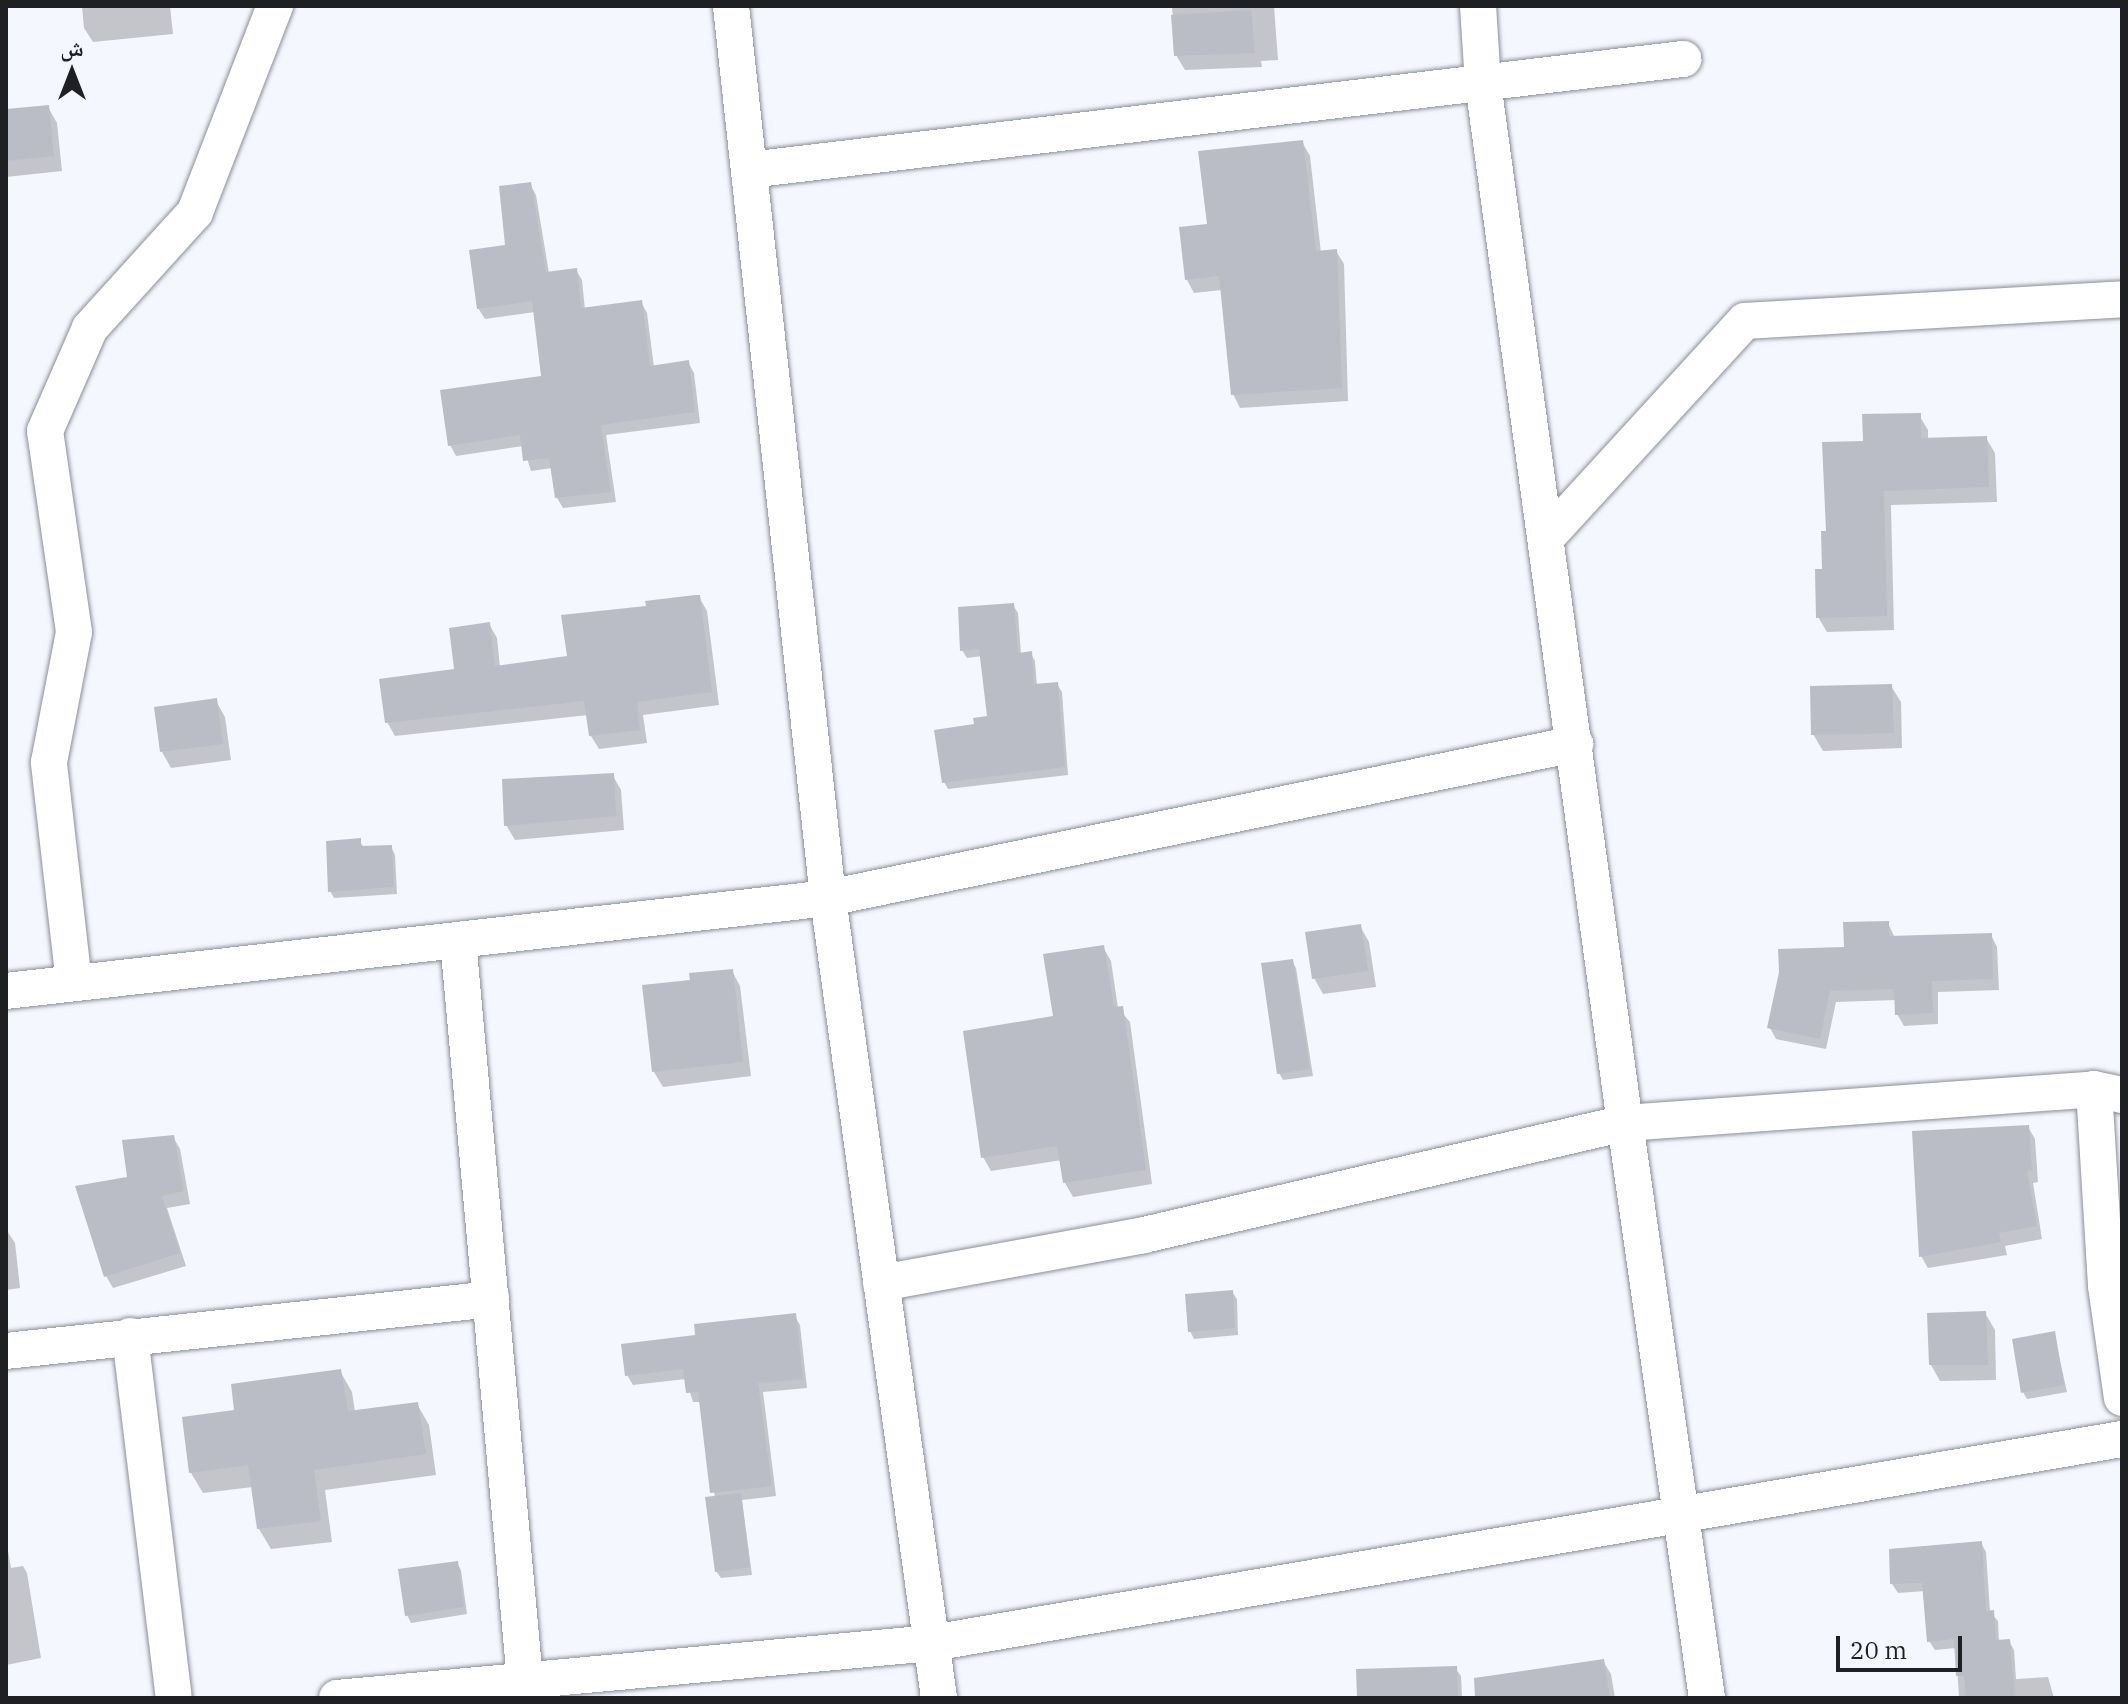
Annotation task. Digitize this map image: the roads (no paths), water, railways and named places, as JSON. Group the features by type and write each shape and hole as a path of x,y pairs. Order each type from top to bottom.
{"street":[{"path":"74,983 49,762 74,632 45,431 90,328 195,212 275,6"},
{"path":"731,6 828,898 939,1698"},
{"path":"1478,6 1483,83 1707,1698"},
{"path":"749,170 1683,59"},
{"path":"1546,538 1745,321 2122,299"},
{"path":"6,991 828,898 1575,744"},
{"path":"458,940 525,1681"},
{"path":"881,1283 1144,1235 1625,1123 2108,1092 2106,1286 2122,1398"},
{"path":"6,1351 491,1299"},
{"path":"130,1336 174,1698"},
{"path":"337,1698 932,1643 2122,1439"}]}
